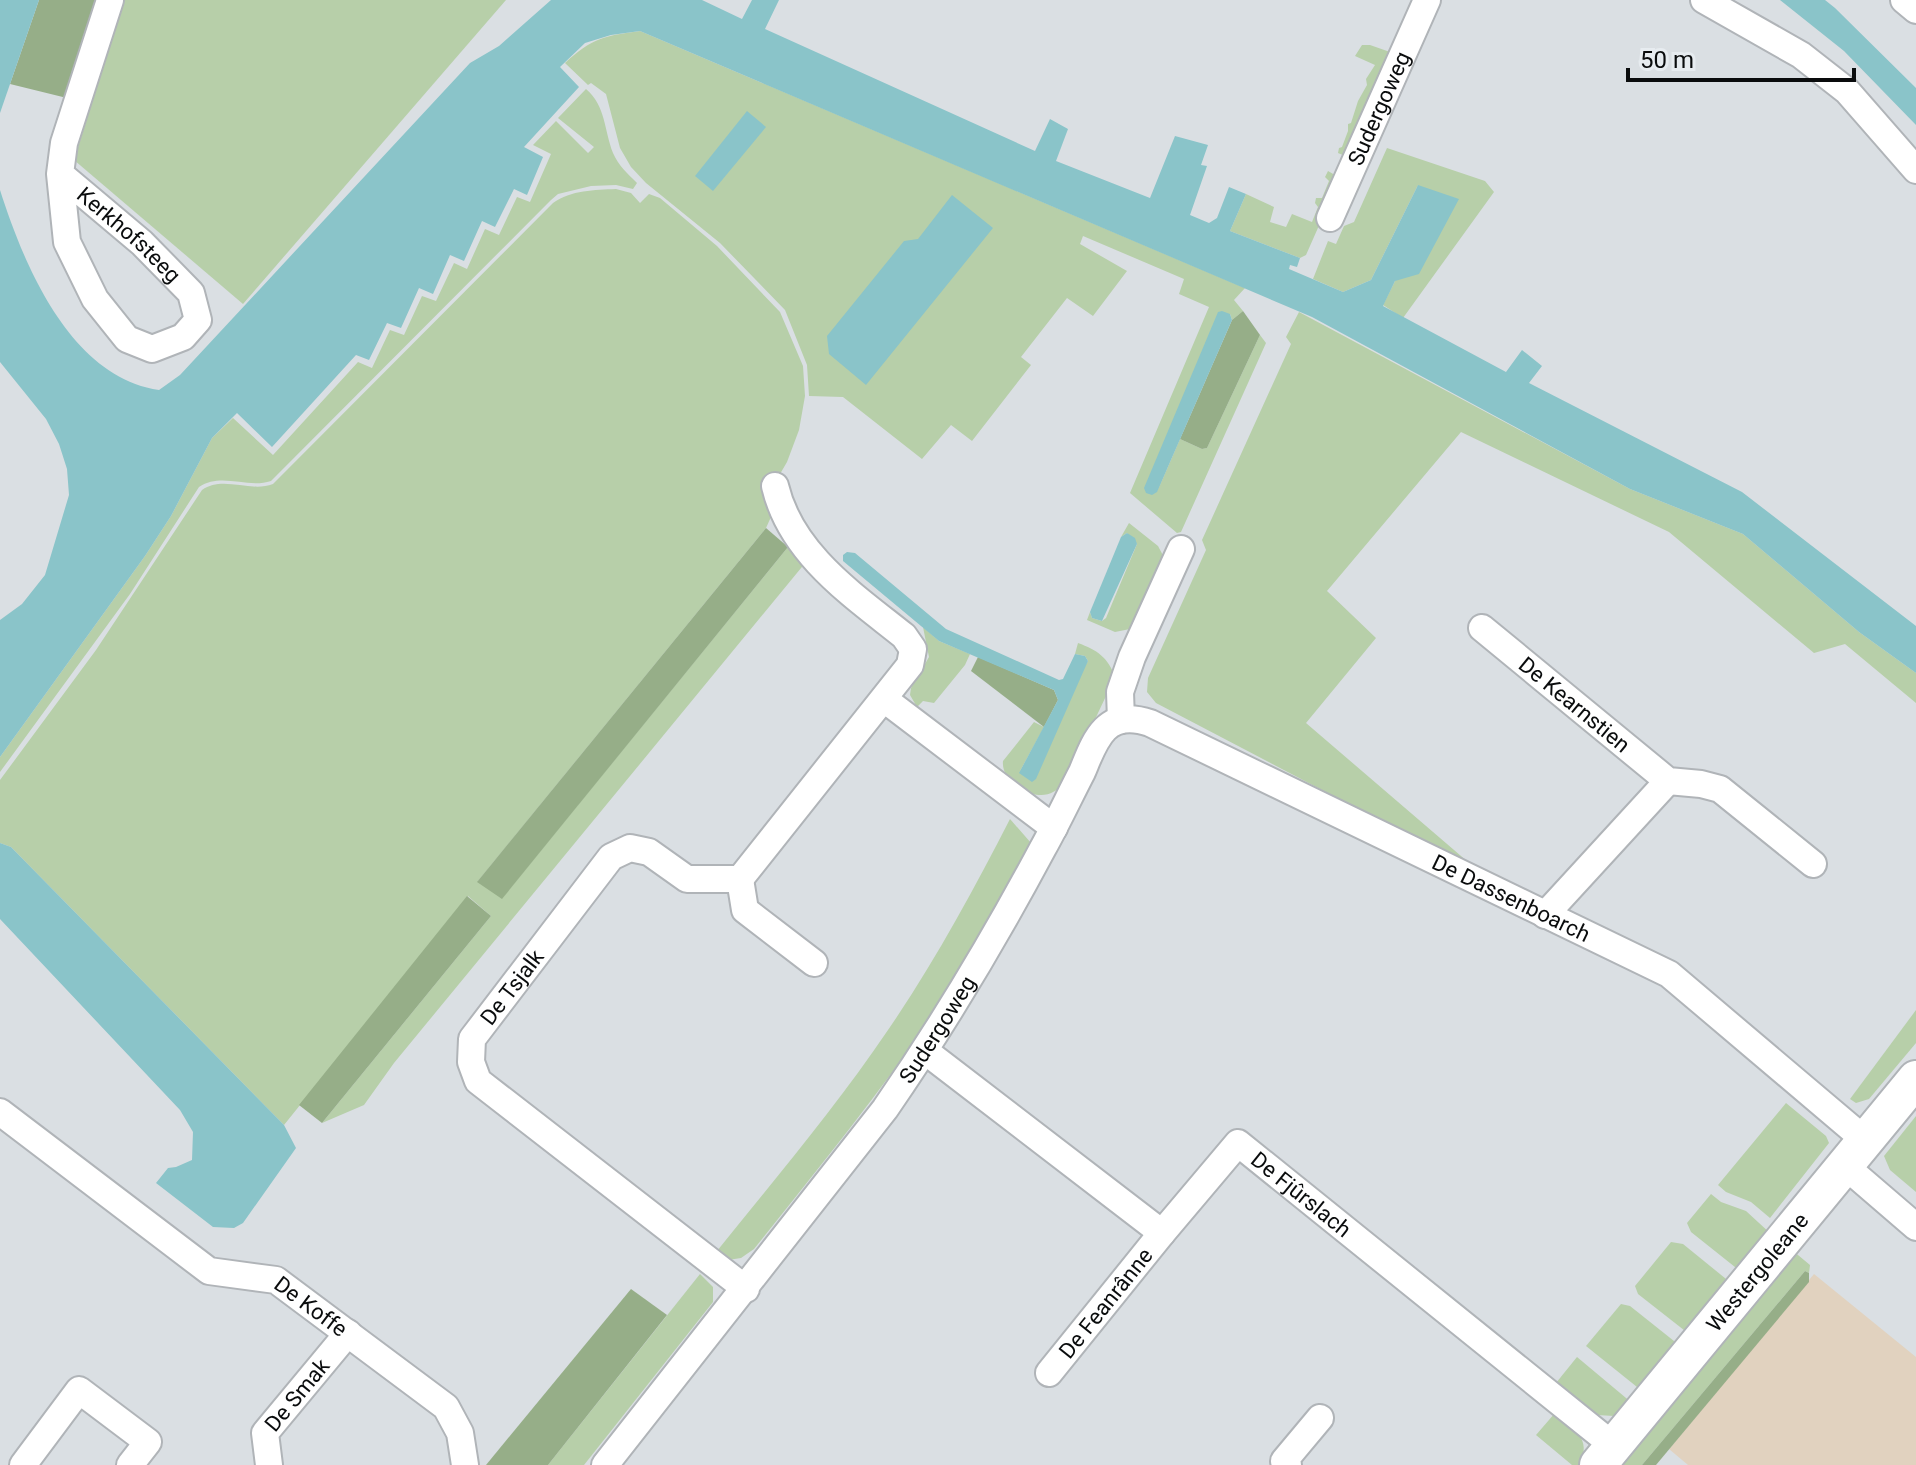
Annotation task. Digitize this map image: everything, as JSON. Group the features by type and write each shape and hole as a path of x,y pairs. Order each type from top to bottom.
{"street":[{"name":"Kerkhofsteeg","path":"60,174 142,243 191,293 198,320 183,337 152,349 127,339 95,299 67,242 60,174 64,143 110,0"},
{"name":"Sudergoweg","path":"1330,218 1427,0"},
{"path":"1704,0 1801,55 1847,91 1916,170"},
{"path":"1904,0 1916,10"},
{"path":"775,486 780,509 819,566 904,636 913,649 910,665 740,879 745,910 814,963"},
{"path":"1121,720 1120,692 1132,657 1181,549"},
{"name":"De Kearnstien","path":"1482,628 1668,781"},
{"path":"884,699 1054,828"},
{"name":"De Dassenboarch","path":"1121,720 1136,718 1150,723 1669,974 1854,1153 1916,1227"},
{"name":"Sudergoweg","path":"605,1465 848,1159 925,1051 999,930 1096,743 1106,728 1121,720"},
{"path":"1545,915 1668,781 1720,789 1813,864"},
{"name":"De Tsjalk","path":"740,879 687,879 649,852 630,848 611,857 472,1039 471,1062 478,1081 746,1289"},
{"path":"925,1051 1162,1233"},
{"name":"Westergoleane","path":"1606,1456 1916,1079"},
{"name":"De Koffe","path":"0,1112 209,1271 276,1280 446,1407 460,1433 465,1465"},
{"name":"De Fjûrslach","path":"1162,1233 1238,1143 1606,1456"},
{"name":"De Feanrânne","path":"1049,1373 1162,1233"},
{"name":"De Smak","path":"269,1465 265,1433 348,1333"},
{"path":"23,1465 79,1390 148,1442 130,1465"},
{"path":"1288,1465 1284,1461 1320,1418"}],"shaded area":[{"path":"1814,1274 1916,1357 1916,1465 1688,1465 1669,1449"}],"green space":[{"path":"39,0 107,0 75,100 10,84"},
{"path":"124,0 506,0 243,304 74,160"},
{"path":"640,31 1245,288 1234,300 1243,311 1232,320 1230,314 1157,492 1180,439 1202,449 1207,448 1260,335 1266,343 1181,532 1177,533 1130,493 1209,307 1179,294 1184,279 1083,236 1080,244 1127,271 1093,316 1067,298 1021,357 1031,365 972,441 951,425 922,459 843,397 809,396 807,365 785,310 720,243 646,183 631,167 620,148 606,94 591,83 588,85 565,63 599,40"},
{"path":"1362,45 1390,52 1345,156 1338,153 1339,148 1367,85 1366,79 1375,65 1355,56"},
{"path":"586,89 601,111 615,157 637,183 633,189 616,185 591,186 558,194 271,481 217,481 199,487 130,594 0,772 0,757 145,556 171,516 212,438 233,418 273,455 358,362 372,368 390,330 404,335 422,296 436,301 454,263 467,269 485,229 499,235 517,197 530,202 551,154 533,145 556,121 588,153 594,147 558,118"},
{"path":"1387,148 1485,181 1494,192 1403,318 1383,305 1395,281 1418,185 1371,280 1343,292 1313,279 1328,241 1336,244 1344,226 1354,222"},
{"path":"1328,171 1340,178 1306,255 1300,258 1230,231 1246,194 1274,207 1270,222 1286,227 1292,214 1312,222 1318,207 1316,198 1322,198 1329,181 1325,177"},
{"path":"616,189 631,193 640,203 649,194 660,198 717,246 780,312 803,366 805,396 799,430 787,462 773,486 775,508 766,528 478,881 502,898 788,547 806,562 394,1063 364,1105 322,1123 491,916 468,896 284,1125 11,847 0,843 0,780 96,650 202,490 219,484 255,487 273,484 553,203 575,193"},
{"path":"1243,311 1260,335 1207,448 1202,449 1180,439 1232,320"},
{"path":"1299,312 1630,489 1743,534 1859,632 1916,673 1916,703 1845,644 1814,653 1669,532 1461,432 1327,591 1376,638 1306,723 1468,862 1385,823 1156,703 1147,692 1148,678 1206,550 1202,540 1291,344 1286,337"},
{"path":"1129,523 1158,546 1167,563 1135,628 1115,632 1087,620 1090,612 1092,618 1102,621 1106,618 1137,544 1127,533 1121,537"},
{"path":"766,528 788,547 502,899 477,882"},
{"path":"923,627 939,641 970,654 965,665 934,703 923,701 917,707 910,695 911,688 929,657"},
{"path":"1078,643 1101,655 1115,677 1064,785 1046,795 1033,794 1020,789 1009,779 1003,761 1034,722 1044,727 1019,773 1088,661 1085,656 1075,654"},
{"path":"978,657 1054,690 1058,700 1044,727 971,671"},
{"path":"1010,819 1031,843 1004,898 940,1004 869,1104 754,1249 741,1258 728,1260 717,1251 826,1115 888,1030 952,926"},
{"path":"467,896 491,916 322,1123 299,1105"},
{"path":"1916,1010 1916,1043 1869,1099 1856,1103 1850,1099"},
{"path":"1786,1103 1826,1136 1829,1143 1770,1218 1751,1202 1726,1192 1718,1185"},
{"path":"1916,1116 1916,1192 1890,1170 1884,1156"},
{"path":"1711,1194 1721,1202 1746,1211 1771,1234 1740,1271 1691,1232 1687,1223"},
{"path":"1671,1242 1683,1244 1731,1283 1689,1334 1638,1294 1635,1286"},
{"path":"1792,1250 1810,1265 1809,1273 1805,1271 1642,1465 1615,1465"},
{"path":"1805,1271 1809,1273 1809,1282 1656,1465 1642,1465"},
{"path":"700,1274 713,1287 713,1302 584,1465 548,1465"},
{"path":"631,1289 667,1315 548,1465 486,1465"},
{"path":"1621,1304 1630,1306 1679,1345 1642,1391 1586,1346"},
{"path":"1577,1357 1632,1403 1614,1416 1597,1415 1556,1383"},
{"path":"1555,1413 1582,1441 1584,1447 1580,1465 1572,1465 1536,1435"}],"water":[{"path":"0,0 39,0 0,113"},
{"path":"551,0 702,0 742,19 752,0 779,0 765,29 1035,151 1050,119 1068,129 1056,161 1150,198 1175,136 1208,145 1201,165 1207,166 1190,215 1209,223 1217,218 1229,187 1246,194 1230,231 1300,258 1297,267 1290,265 1289,269 1343,292 1371,280 1418,185 1459,199 1419,274 1395,281 1383,306 1506,372 1522,350 1542,366 1529,383 1742,492 1916,626 1916,673 1859,632 1743,534 1630,489 1312,317 640,31 585,43 560,67 579,87 524,147 543,157 527,195 514,189 495,227 482,221 464,261 450,255 433,294 419,288 401,328 387,323 369,360 356,355 272,447 237,413 212,438 171,516 145,556 0,757 0,620 22,604 45,575 69,495 67,469 59,444 46,419 0,362 0,190 37,283 76,341 100,364 128,381 159,390 180,375 470,63 499,46"},
{"path":"1780,0 1825,0 1835,8 1916,88 1916,125 1844,51"},
{"path":"747,111 766,127 713,191 695,176"},
{"path":"952,195 993,228 866,385 829,354 827,336 904,241 918,239"},
{"path":"1218,312 1230,314 1232,320 1157,492 1152,495 1146,493 1144,488"},
{"path":"1127,533 1135,538 1137,544 1102,621 1092,618 1090,612 1121,537"},
{"path":"855,553 946,629 1059,680 1063,679 1075,654 1085,656 1088,661 1036,779 1032,782 1019,773 1058,700 1054,690 939,641 843,561 843,555"},
{"path":"0,843 11,847 284,1125 296,1148 243,1223 234,1228 213,1227 156,1183 168,1168 192,1160 193,1132 180,1110 0,919"}]}
